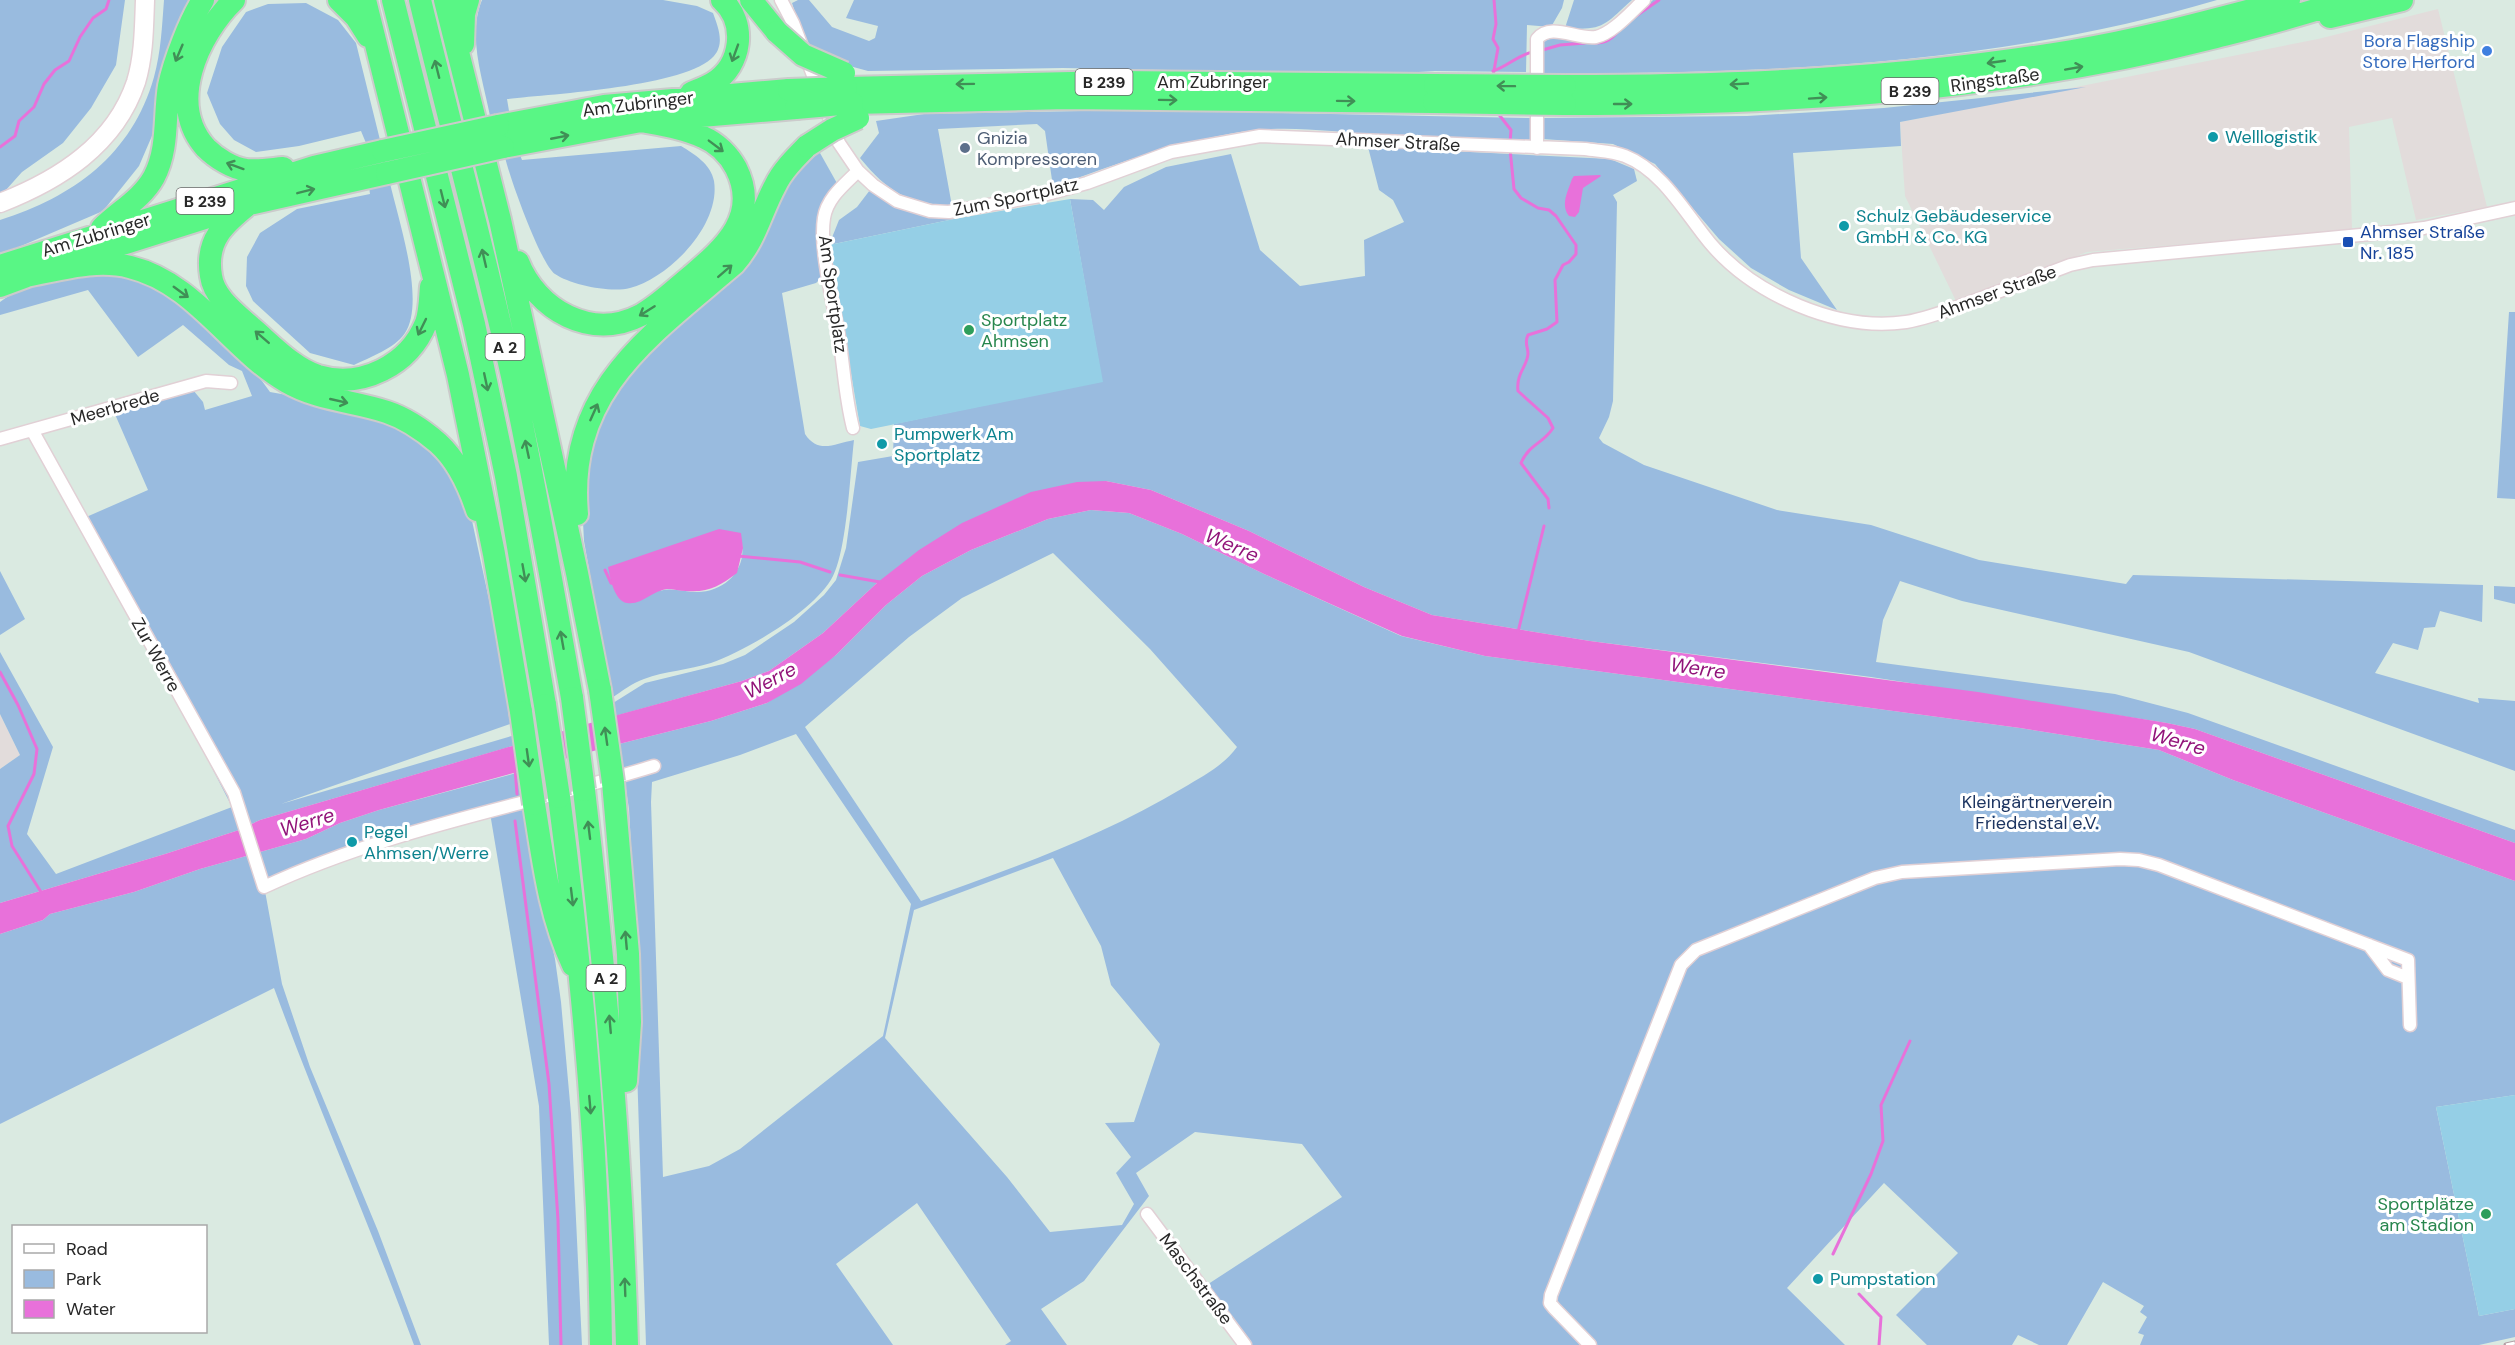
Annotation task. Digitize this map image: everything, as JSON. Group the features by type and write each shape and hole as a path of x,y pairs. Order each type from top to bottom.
{"highway":[{"path":"95,235 114,216 128,207 153,177 161,160 169,87 175,63 203,0"},
{"path":"234,0 209,30 187,88 190,120 198,139 211,153 226,163 245,170 314,167"},
{"path":"339,0 356,17 367,34 380,66"},
{"path":"365,0 458,375 495,554 547,885 559,936 579,977"},
{"name":"A 2","path":"393,0 474,324 506,476 545,705 573,903 592,1119 601,1345"},
{"name":"A 2","path":"420,0 512,376 537,499 572,698 610,1023 621,1166 627,1345"},
{"path":"445,0 500,220 578,573 600,690 613,782 628,954 630,1022 621,1166"},
{"path":"464,79 462,36 468,0"},
{"path":"676,99 712,83 724,74 733,61 739,47 739,33 733,14 722,0"},
{"path":"751,0 777,32 850,96 916,93"},
{"path":"2136,38 2165,24 2243,0"},
{"name":"Ringstraße","path":"1565,95 1810,81 1940,70 2073,51 2136,38 2289,0"},
{"name":"Ringstraße","path":"1565,95 1684,104 1916,91 2084,66 2160,52 2250,29 2346,0"},
{"path":"2250,29 2265,33 2402,0"},
{"name":"Am Zubringer","path":"9,274 110,246 385,162 500,136 604,106 676,99 793,99 916,93 1292,91 1565,95"},
{"path":"578,573 580,555 574,486 582,447 592,415 608,385 634,351 734,264 746,250 784,171 807,146 832,130 850,96"},
{"name":"Am Zubringer","path":"500,136 641,121 793,99"},
{"path":"500,220 523,276 548,305 565,317 597,325 620,322 640,315 660,302 722,250 741,218 744,197 741,179 732,161 721,149 705,138 685,130 641,121"},
{"name":"Am Zubringer","path":"9,274 95,235 314,167 385,162"},
{"path":"249,204 224,225 214,242 210,259 211,278 218,294 233,311 285,357 317,375 337,379 357,379 380,372 399,360 413,345 426,322 433,270"},
{"path":"9,274 106,264 129,266 167,282 192,300 286,381 315,395 389,412 421,430 440,445 457,467 471,492 495,554"}],"main road":[{"path":"0,203 51,180 77,163 113,126 136,82 144,39 145,0"}],"street":[{"name":"Zum Sportplatz","path":"781,0 793,23 839,143 858,171 879,189 897,201 914,207 949,212 1040,196 1088,183 1171,152 1260,136"},
{"path":"1533,147 1537,42 1541,34 1555,32 1596,37 1605,33 1644,0"},
{"name":"Ahmser Straße","path":"1260,136 1585,149 1622,155 1649,169 1712,245 1757,283 1806,309 1832,316 1879,322 1906,322 1932,315 2070,265 2092,260 2392,232 2424,228 2515,208"},
{"name":"Am Sportplatz","path":"853,428 845,399 840,341 824,241 824,219 831,198 858,171"},
{"name":"Meerbrede","path":"0,439 206,381 231,383"},
{"name":"Zur Werre","path":"32,430 234,794 262,881 376,842 501,806 601,783 654,766"},
{"path":"1590,1345 1550,1303 1551,1295 1681,965 1696,950 1875,878 1902,872 2120,859 2139,860 2408,960 2410,1025"},
{"path":"2368,944 2388,970 2408,978"},
{"name":"Maschstraße","path":"1147,1214 1245,1345"}],"shaded area":[{"path":"2438,9 2487,207 2416,220 2392,118 2349,127 2352,230 2087,252 1956,301 1905,196 1900,122 2318,39"},
{"name":"Sportplatz Ahmsen","path":"1070,199 1103,382 871,429 860,426 829,245 954,219"},
{"path":"0,714 20,755 0,769"},
{"name":"Sportplätze am Stadion","path":"2515,1095 2515,1309 2479,1316 2436,1107"}],"green space":[{"path":"0,0 125,0 116,65 91,108 63,143 22,172 5,191 0,193"},
{"path":"164,0 191,0 158,122 139,166 103,211 0,255 0,220 52,199 75,185 115,150 131,129 144,105 154,77 160,49"},
{"path":"482,0 663,0 697,6 713,13 720,35 719,46 714,56 699,67 676,75 617,87 507,99 509,111 490,116 476,43 476,28"},
{"path":"798,0 809,0 832,27 869,41 875,38 878,26 846,18 854,0 1564,0 1551,27 1527,25 1526,72 1435,71 1386,74 1063,68 868,71 846,65 807,48 792,3"},
{"path":"1574,0 1632,0 1609,21 1596,27 1565,28"},
{"path":"1653,0 2217,0 2135,22 2051,39 1967,52 1797,67 1627,73 1542,73 1544,41 1560,39 1586,43 1605,39 1623,28"},
{"path":"306,3 338,20 356,43 380,140 366,143 361,131 299,146 256,152 234,140 220,124 207,93 222,47 246,12 268,4"},
{"path":"2086,87 1900,122 1901,146 1793,153 1801,258 1837,310 1789,290 1751,268 1719,239 1655,164 1613,144 1543,139 1542,118 1747,116 1884,108"},
{"path":"1132,110 1530,118 1530,140 1398,136 1301,129 1255,130 1178,145 1053,187 1045,131 1037,124 938,129 952,206 923,202 900,194 870,170 860,158 879,133 876,121 924,114"},
{"path":"681,146 701,160 709,169 714,181 714,198 701,232 676,261 645,282 622,289 602,289 581,285 555,274 534,238 505,157 520,155 522,160"},
{"path":"1368,147 1610,159 1634,169 1637,181 1613,195 1617,202 1613,401 1609,417 1599,438 1603,443 1644,465 1777,510 1871,525 1979,560 2126,584 2133,575 2483,585 2482,622 2440,611 2435,627 2424,628 2418,650 2393,643 2375,673 2479,703 2478,698 2515,701 2515,771 2189,652 1962,601 1900,581 1883,620 1876,662 2115,694 2188,713 2515,830 2515,843 2195,729 2167,723 1871,677 1590,641 1432,615 1364,587 1249,531 1151,490 1106,481 878,582 823,633 769,671 742,681 615,716 613,703 645,683 723,664 745,655 794,622 824,595 836,580 846,548 858,462 893,456 894,424 1102,381 1070,199 1093,200 1104,210 1124,187 1166,167 1231,154 1260,250 1300,286 1365,276 1364,240 1404,222 1393,200 1379,190"},
{"path":"813,153 820,153 838,185 820,213 817,226 825,274 816,283 782,293 805,434 815,444 821,446 854,440 845,530 838,564 824,589 812,602 779,628 726,657 640,681 612,698 584,541 582,503 592,436 620,381","holes":["742,544 742,554 737,571 724,584 716,588 697,592 660,591"]},
{"path":"390,183 412,281 411,319 405,333 388,348 354,365 310,353 253,301 246,286 247,257 260,233 297,209 370,194 369,187"},
{"path":"870,190 910,212 954,219 829,245 839,220 857,207"},
{"path":"106,273 135,278 168,293 249,363 270,392 304,398 382,419 417,439 452,475 471,516 508,688 513,723 281,804 515,735 516,745 260,820 239,830 165,854 0,903 0,769 20,755 0,714 0,652 53,747 27,834 56,874 232,807 84,518 148,490 114,412 193,390 203,402 205,410 252,396 242,371 229,365 183,325 138,357 88,290 0,315 0,302 24,288 65,277"},
{"path":"2509,312 2515,312 2515,499 2497,498"},
{"name":"Kleingärtnerverein Friedenstal e.V.","path":"1091,510 1129,513 1182,534 1401,636 1485,656 2020,728 2159,750 2233,780 2515,881 2515,1095 2436,1107 2479,1316 2515,1309 2515,1337 2479,1345 2140,1345 2144,1335 2138,1333 2147,1317 2140,1312 2144,1306 2103,1282 2067,1345 2039,1345 2018,1335 2012,1345 1927,1345 1896,1315 1958,1253 1884,1183 1787,1288 1845,1345 1238,1345 1199,1290 1342,1197 1302,1144 1195,1132 1136,1173 1149,1196 1084,1281 1041,1309 1067,1345 1005,1345 1011,1341 917,1203 836,1264 893,1345 646,1345 637,1069 639,990 629,809 619,744 711,721 767,703 836,655 886,605 922,576 971,550 1048,519","holes":["1053,553 1150,649 1237,747 1225,760 1205,775 1120,822 1022,864 921,901 805,727 909,637 962,598","796,734 911,904 883,1036 740,1149 709,1166 663,1177 652,782 740,755","1053,858 1101,946 1111,985 1160,1044 1134,1122 1105,1123 1131,1157 1116,1173 1134,1204 1122,1225 1050,1232 1007,1177 885,1038 914,910"]},
{"path":"0,571 25,619 0,635"},
{"path":"2494,586 2515,587 2515,604 2494,599"},
{"path":"520,772 535,870 555,959 561,1002 571,1114 582,1345 549,1345 539,1106 490,813 360,854 265,891 282,984 310,1067 378,1231 421,1345 414,1345 274,988 0,1124 0,934 43,920 50,914 134,892 200,869 306,839 340,823 379,810"}],"water":[{"path":"1600,175 1583,188 1579,212 1575,217 1569,216 1565,203 1574,176"},
{"name":"Werre","path":"1106,481 1151,490 1249,531 1364,587 1432,615 1590,641 1978,692 2195,729 2515,843 2515,881 2233,780 2159,750 2020,728 1485,656 1402,636 1182,534 1129,513 1091,510 1048,519 971,550 922,576 886,605 836,655 801,684 767,703 711,721 379,810 340,823 306,839 200,869 134,892 50,914 43,920 0,934 0,903 165,854 239,830 260,820 621,714 742,681 769,671 823,633 878,582 919,550 962,523 1031,492 1077,482"},
{"path":"719,529 741,533 743,548 737,573 725,582 701,591 662,590 632,603 619,598 611,582 608,567"}],"waterway":[{"path":"0,147 15,136 19,121 34,107 44,84 55,70 69,61 80,37 93,18 106,9 109,0"},
{"path":"1493,76 1498,48 1493,39 1496,24 1494,0"},
{"path":"1636,16 1659,0"},
{"path":"1595,43 1608,40 1619,30"},
{"path":"1539,51 1560,45 1585,43"},
{"path":"1493,71 1533,52"},
{"path":"1497,112 1511,130 1510,143"},
{"path":"1510,149 1514,189 1521,198 1538,208 1549,210 1556,216 1576,245 1576,254 1563,265 1555,280 1557,322 1547,329 1528,335 1526,340 1528,354 1518,385 1518,391 1548,418 1553,428 1528,451 1521,463 1548,499 1549,508"},
{"path":"1518,632 1544,526"},
{"path":"738,556 800,562 830,572"},
{"path":"605,570 611,583 615,584"},
{"path":"840,575 880,582"},
{"path":"0,672 18,705 37,749 34,774 8,826 12,846 41,892"},
{"path":"515,769 517,794"},
{"path":"515,821 549,1084 558,1220 561,1345"},
{"path":"1833,1254 1871,1174 1883,1141 1881,1105 1910,1041"},
{"path":"1859,1294 1881,1317 1879,1345"}],"railway":[{"path":"2506,1345 2515,1343"}],"place":[{"name":"Bora Flagship Store Herford","path":"2487,51"},
{"name":"Welllogistik","path":"2213,137"},
{"name":"Gnizia Kompressoren","path":"965,148"},
{"name":"Schulz Gebäudeservice GmbH & Co. KG","path":"1844,226"},
{"name":"Ahmser Straße Nr. 185","path":"2348,242"},
{"name":"Sportplatz Ahmsen","path":"969,330"},
{"name":"Pumpwerk Am Sportplatz","path":"882,444"},
{"name":"Pegel Ahmsen/Werre","path":"352,842"},
{"name":"Sportplätze am Stadion","path":"2486,1214"},
{"name":"Pumpstation","path":"1818,1279"}]}
